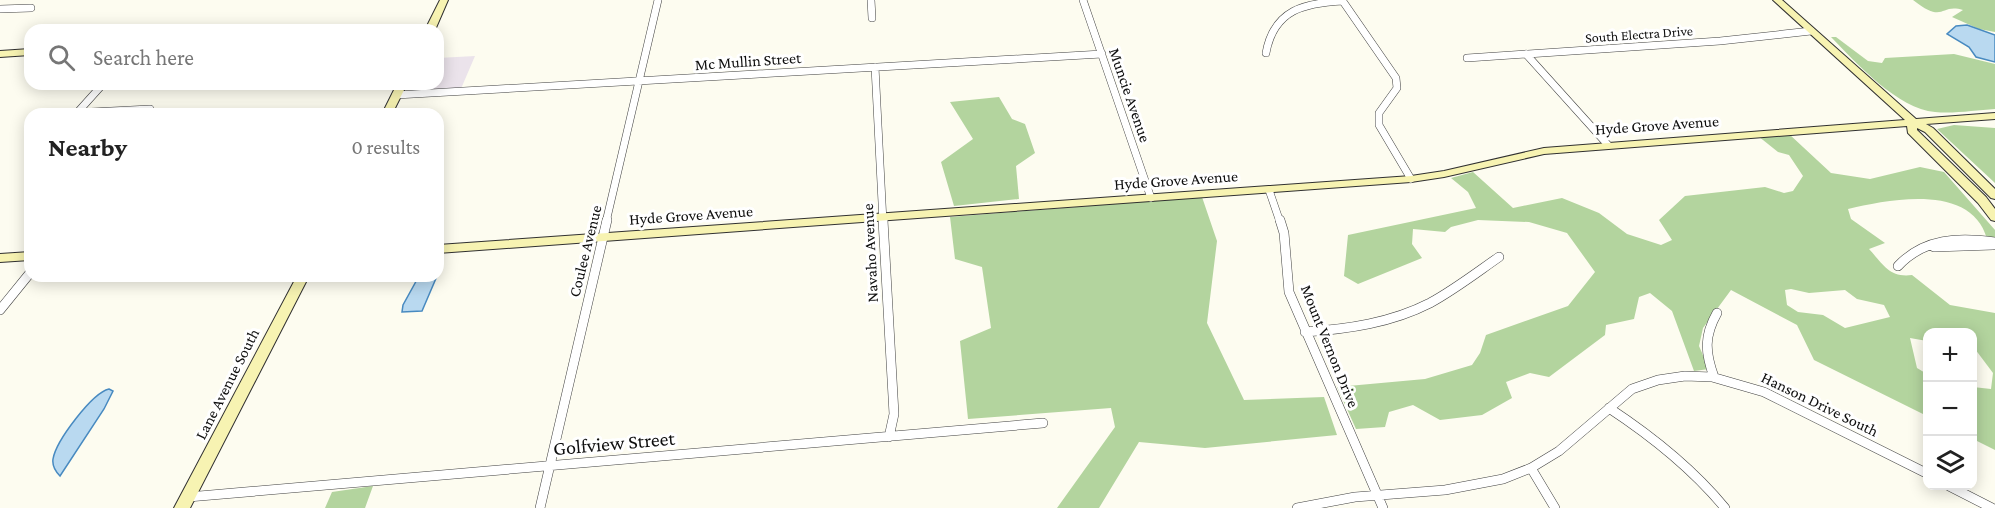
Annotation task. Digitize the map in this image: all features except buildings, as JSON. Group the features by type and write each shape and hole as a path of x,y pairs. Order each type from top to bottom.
{"street":[{"path":"433,24 444,0"},
{"name":"Coulee Avenue","path":"540,508 658,0"},
{"path":"871,0 872,18"},
{"name":"Muncie Avenue","path":"1083,0 1151,198"},
{"path":"1266,53 1268,39 1293,8 1309,3 1342,0 1395,78 1397,88 1379,113 1379,125 1411,179"},
{"path":"1777,0 1912,121 1929,130 1995,195"},
{"path":"0,9 32,8"},
{"name":"South Electra Drive","path":"1467,58 1708,41 1811,31"},
{"path":"0,54 24,52"},
{"name":"Mc Mullin Street","path":"396,95 1102,54"},
{"path":"1526,54 1608,145"},
{"name":"Navaho Avenue","path":"875,67 894,414 888,437"},
{"path":"81,108 97,90"},
{"path":"390,108 399,90"},
{"name":"Hyde Grove Avenue","path":"444,249 1411,179 1449,175 1520,155 1608,145 1995,116"},
{"path":"1912,121 1912,131 1982,200 1995,217"},
{"name":"Mount Vernon Drive","path":"1269,190 1284,233 1289,292 1383,508"},
{"path":"1899,266 1907,254 1927,246 1995,243"},
{"path":"0,258 24,256"},
{"path":"1305,332 1360,326 1411,312 1451,291 1499,257"},
{"path":"0,310 24,280"},
{"name":"Lane Avenue South","path":"185,503 300,282"},
{"path":"1714,377 1704,346 1708,328 1717,313"},
{"name":"Hanson Drive South","path":"1297,508 1335,500 1459,488 1510,476 1531,468 1570,443 1632,389 1644,383 1675,376 1714,377 1759,389 1923,471"},
{"path":"1609,408 1665,446 1688,466 1725,508"},
{"name":"Golfview Street","path":"185,503 549,467 1043,423"},
{"path":"1531,468 1554,508"},
{"path":"1957,490 1992,508"}],"shaded area":[{"path":"475,56 460,91 414,90 444,90 444,58"}],"green space":[{"path":"1913,0 1995,0 1995,32 1979,29 1952,17 1963,10 1931,11"},
{"path":"1831,37 1836,37 1868,61 1882,63 1885,58 1954,54 1995,64 1995,109 1935,112 1907,103 1878,83"},
{"path":"999,97 1012,119 1025,124 1035,153 1016,166 1019,199 954,206 941,162 973,139 950,102"},
{"path":"1954,125 1995,128 1995,183 1937,129"},
{"path":"1789,134 1831,173 1870,179 1920,167 1944,172 1995,230 1995,240 1987,239 1978,221 1965,209 1948,202 1928,199 1906,199 1848,209 1851,219 1885,243 1869,249 1887,269 1898,274 1912,275 1950,305 1995,313 1995,450 1977,441 1977,387 1991,389 1993,373 1977,352 1977,328 1923,328 1923,340 1910,338 1917,368 1923,372 1923,414 1814,360 1797,325 1731,290 1703,328 1699,346 1709,369 1694,371 1672,311 1650,293 1639,297 1634,319 1606,325 1605,335 1549,377 1530,373 1506,382 1512,398 1482,415 1440,420 1413,405 1389,412 1385,427 1356,429 1337,387 1425,379 1472,365 1480,353 1486,335 1568,306 1595,272 1567,233 1529,222 1478,220 1451,227 1445,232 1413,229 1412,244 1422,258 1358,284 1344,276 1348,235 1476,208 1468,192 1451,178 1473,172 1513,208 1562,198 1599,213 1627,234 1661,245 1672,240 1659,220 1685,196 1765,187 1784,193 1793,191 1803,176 1789,155 1778,152 1758,136","holes":["1785,290 1809,293 1845,290 1857,299 1884,305 1890,317 1845,328 1823,315 1798,312 1787,305"]},
{"path":"1202,197 1217,241 1207,323 1244,400 1324,397 1337,435 1205,448 1139,442 1099,508 1057,508 1115,427 1111,408 968,419 960,341 991,328 982,267 955,259 950,217"},
{"path":"373,486 365,508 325,508 332,492"}],"water":[{"path":"1967,25 1995,35 1995,62 1976,57 1969,47 1947,34 1956,26"},
{"path":"416,282 434,282 422,311 402,312 403,305"},
{"path":"109,389 113,391 104,409 60,476 54,468 53,459 61,441 85,408 102,392"}]}
